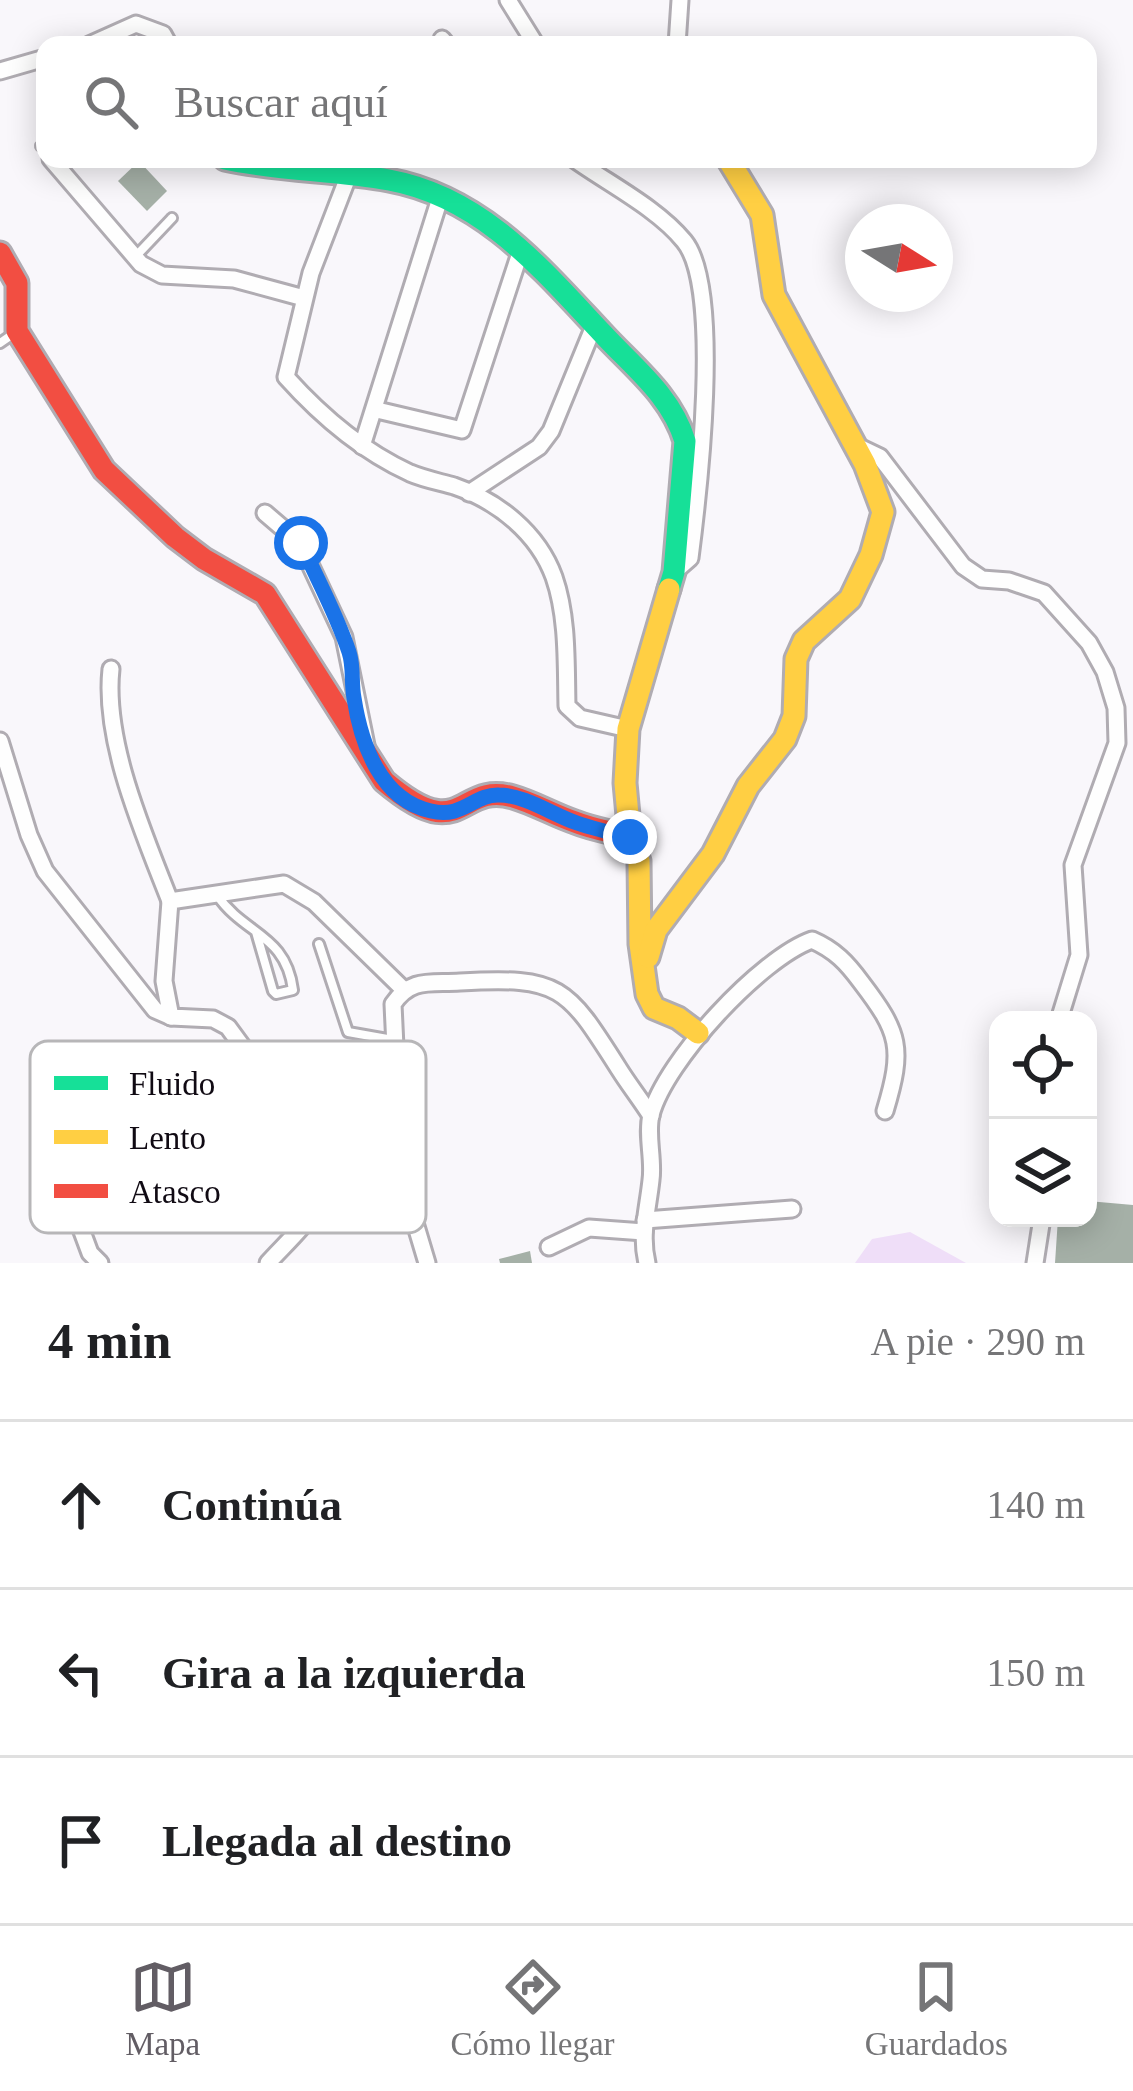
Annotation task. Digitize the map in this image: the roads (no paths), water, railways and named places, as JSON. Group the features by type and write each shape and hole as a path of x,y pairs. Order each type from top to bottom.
{"street":[{"path":"508,0 530,36"},
{"path":"677,36 680,0"},
{"path":"109,36 136,24 164,36"},
{"path":"0,71 36,61"},
{"path":"60,168 133,258 162,275 234,278 304,298"},
{"path":"286,168 412,185 441,195 490,223 661,395 682,428 685,441 674,572 628,729 625,783 630,837 639,861 640,944 647,994 654,1008 679,1018 698,1034"},
{"path":"586,168 688,244 702,292 704,452 689,558 674,572"},
{"path":"645,970 656,930 712,854 748,786 785,739 794,716 796,659 804,640 850,599 872,555 883,512 854,444 774,295 763,215 734,168"},
{"path":"348,177 304,298 286,377 362,446 412,474 470,493 526,530 554,579 564,631 567,706 572,715 628,729"},
{"path":"362,446 441,195"},
{"path":"376,410 462,430 521,250"},
{"path":"0,253 17,283 9,337 104,470 203,559 265,594 384,781 427,811 449,814 494,794 511,796 579,824 630,837"},
{"path":"470,493 539,447 551,431 594,326"},
{"path":"854,444 880,457 963,566 982,579 1009,581 1044,593 1089,643 1105,672 1116,708 1117,743 1073,866 1079,955 1062,1011"},
{"path":"265,513 301,543 344,637 370,762"},
{"path":"111,669 108,692 133,809 170,901 164,981 171,1017"},
{"path":"0,741 28,835 45,871 155,1010 171,1017 213,1019 228,1027 237,1041"},
{"path":"170,901 284,884 298,890 403,989"},
{"path":"647,1263 644,1226 653,1163 651,1116 671,1073 698,1034 796,946 812,940 832,949 893,1023 896,1057 885,1112"},
{"path":"394,1040 393,1004 403,989 417,984 501,980 543,986 568,997 596,1030 651,1116"},
{"path":"549,1247 589,1228 792,1208"},
{"path":"1035,1263 1041,1227"},
{"path":"83,1233 90,1253 100,1263"},
{"path":"268,1263 293,1233"},
{"path":"418,1233 427,1263"}],"lane":[{"path":"133,258 172,218"},
{"path":"216,894 226,909 276,946 293,990 273,991 256,932"},
{"path":"319,944 348,1032 394,1040"}]}
